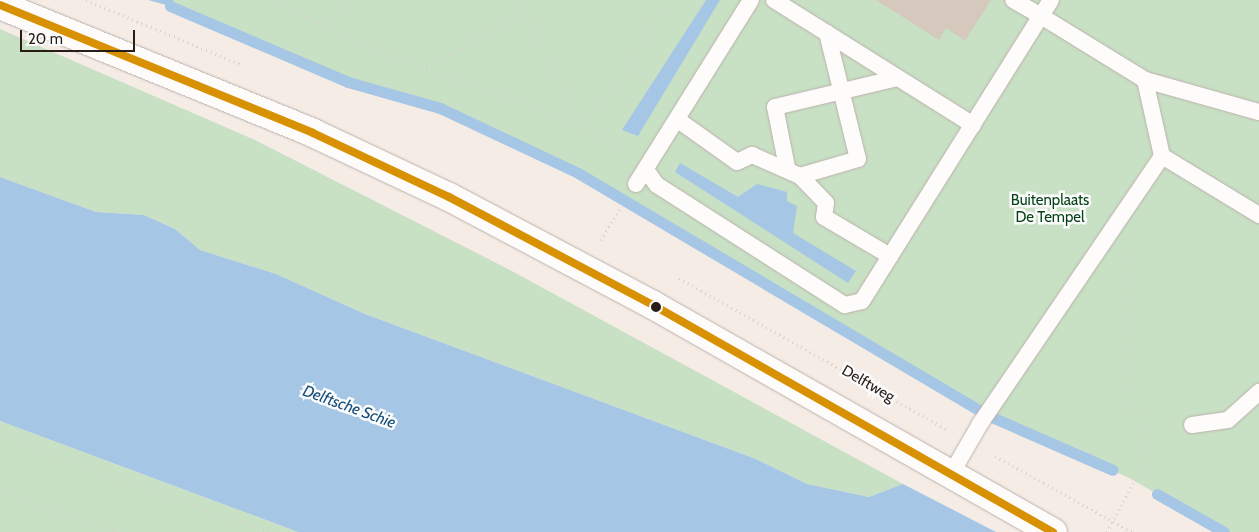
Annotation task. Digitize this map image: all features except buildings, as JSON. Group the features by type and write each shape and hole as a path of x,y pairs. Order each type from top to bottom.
{"street":[{"path":"0,5 295,125 448,197 653,305 1053,532"}],"lane":[{"path":"636,184 678,120 751,0"},
{"path":"774,0 973,125"},
{"path":"1013,0 1145,80 1259,112"},
{"path":"646,170 657,185 845,306 862,301 1051,0"},
{"path":"794,172 858,159 843,91 827,33"},
{"path":"794,172 775,107 898,78"},
{"path":"1145,80 1162,156 1259,215"},
{"path":"678,120 737,162 752,155 794,172 826,203 824,217 890,256"},
{"path":"952,474 994,402 1162,156"},
{"path":"1192,425 1228,420 1259,392"}],"path":[{"path":"274,0 330,26 379,52 581,124 630,153 646,170"},
{"path":"330,26 350,0"},
{"path":"523,0 524,11 581,124"},
{"path":"581,124 629,71 666,0"},
{"path":"427,68 524,11"},
{"path":"610,223 602,237 611,242"},
{"path":"1107,532 1140,470 1130,327 1135,241"},
{"name":"Delftweg","path":"672,274 1132,532"},
{"path":"0,434 269,532"},
{"path":"0,491 115,532"}],"green space":[{"name":"Buitenplaats De Tempel","path":"174,0 1259,0 1259,532 1224,532 1129,478 987,415 578,173 440,108 348,82 170,6"},
{"path":"0,29 255,140 510,270 903,484 869,497 807,484 756,459 365,314 276,274 200,250 175,229 144,215 96,212 0,177"},
{"path":"0,421 83,452 298,532 0,532"}],"water":[{"path":"148,0 174,0 170,6"},
{"path":"706,0 720,0 638,136 622,130"},
{"path":"680,163 738,197 757,184 787,192 787,201 797,206 793,233 856,271 848,283 675,172"},
{"name":"Delftsche Schie","path":"0,177 96,212 144,215 175,229 200,250 276,274 365,314 756,459 807,484 869,497 903,484 996,532 298,532 0,421"}],"waterway":[{"path":"170,6 348,82 440,108 578,173 987,415 1113,470"},
{"path":"1157,494 1224,532"}],"transit line":[{"path":"0,5 313,133 449,197 653,305 1053,532"}]}
